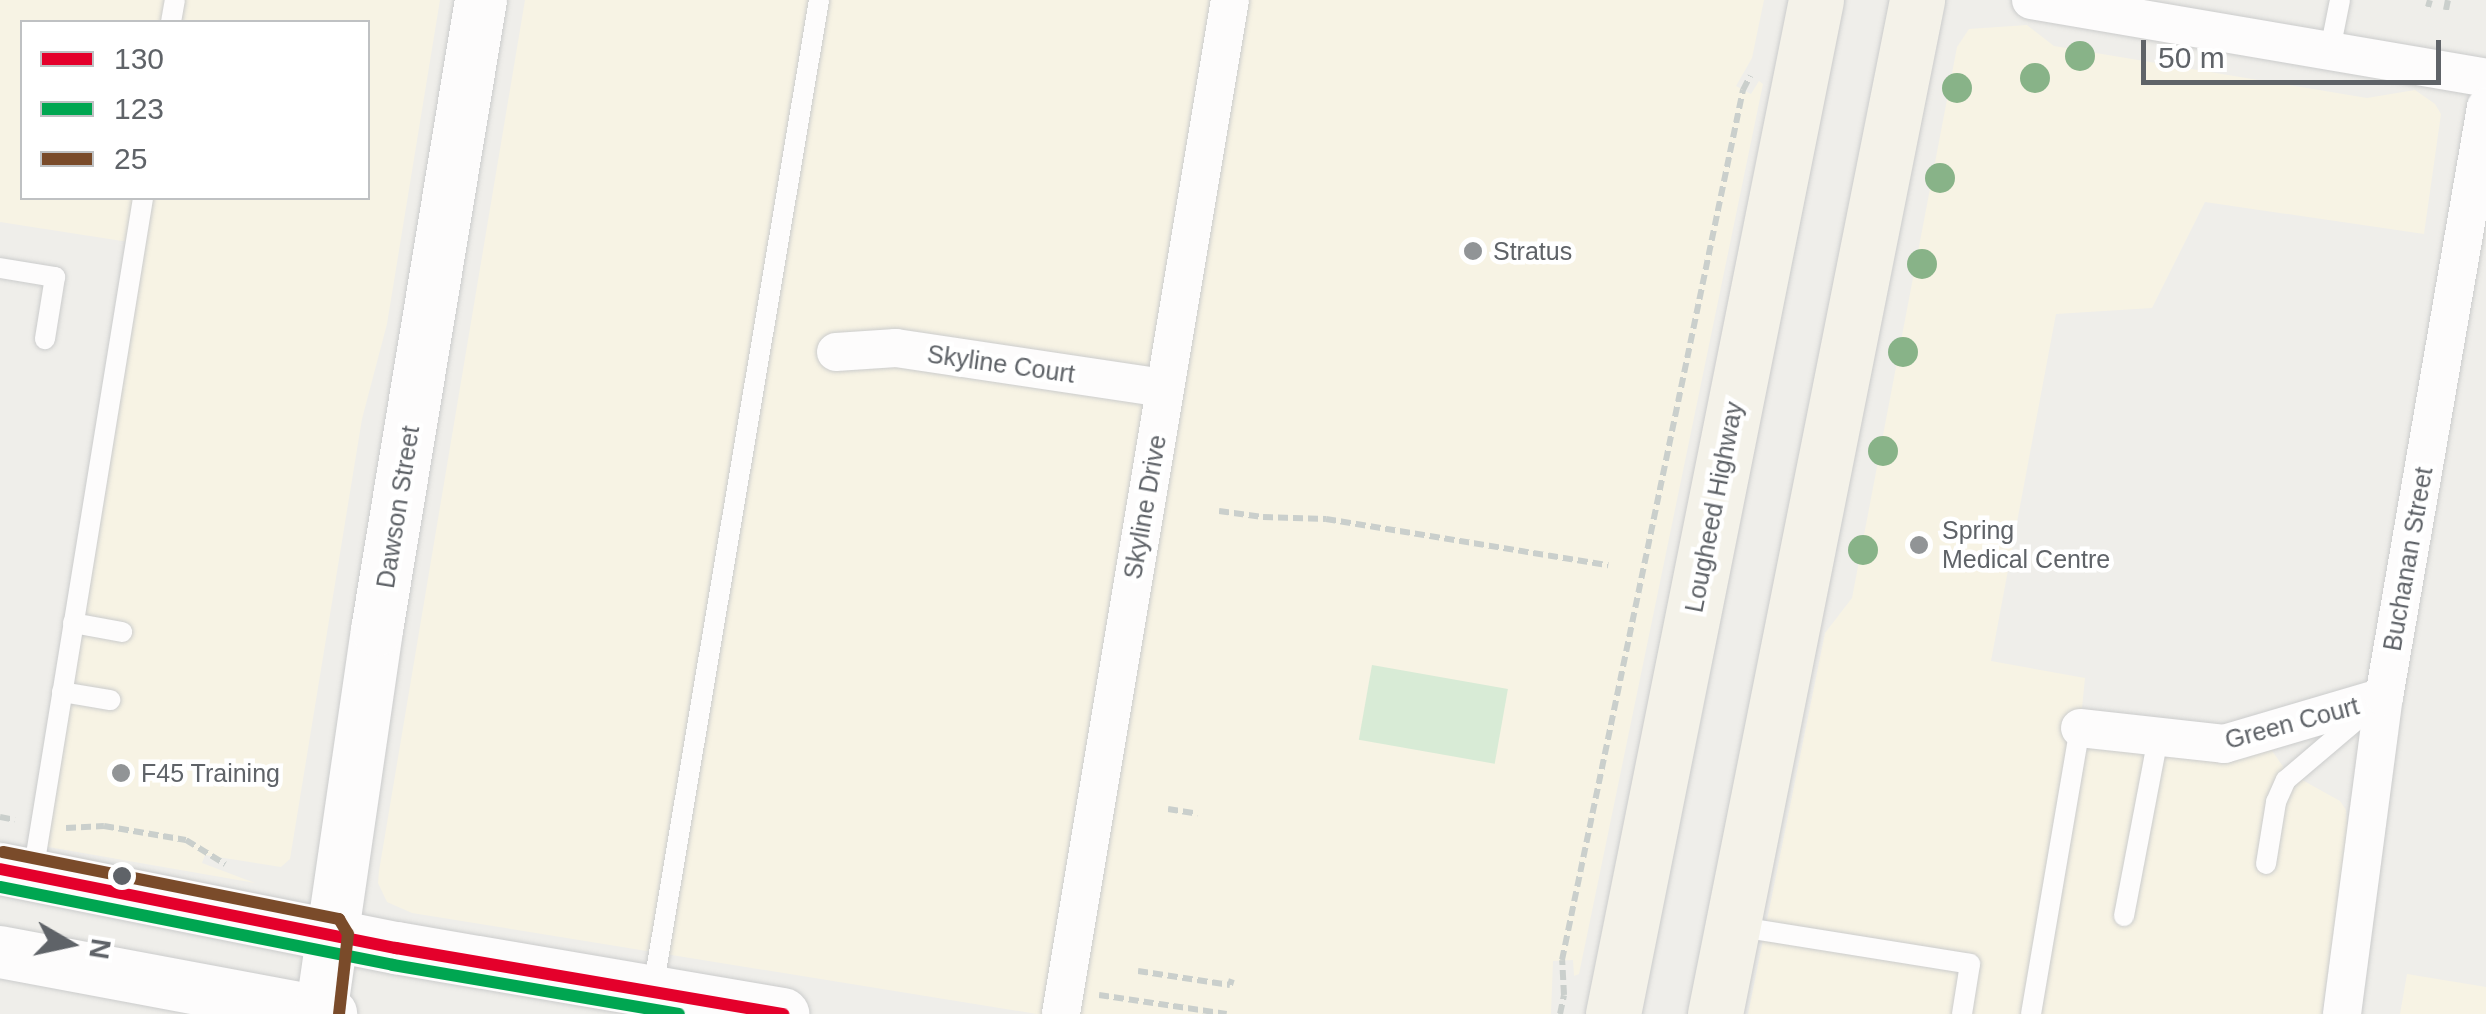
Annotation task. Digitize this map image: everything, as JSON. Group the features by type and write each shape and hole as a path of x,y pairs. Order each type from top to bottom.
{"main road":[{"name":"Dawson Street","path":"324,1014 331,934 482,0"},
{"name":"Lougheed Highway","path":"1612,1014 1816,0"},
{"path":"1715,1014 1917,0"},
{"path":"16,872 331,934 783,1014"},
{"path":"0,952 324,1014"}],"street":[{"name":"Skyline Drive","path":"1063,1002 1230,0"},
{"path":"2031,0 2486,78"},
{"name":"Buchanan Street","path":"2342,1014 2384,697 2486,107"},
{"name":"Skyline Court","path":"836,352 896,348 1166,388"},
{"name":"Green Court","path":"2080,728 2224,744 2384,697"}],"lane":[{"path":"653,992 819,0"},
{"path":"2330,50 2340,0"},
{"path":"16,872 41,824 143,200"},
{"path":"0,268 55,277 46,339"},
{"path":"73,623 122,632"},
{"path":"62,692 110,700"},
{"path":"2266,864 2276,802 2286,780 2384,697"},
{"path":"2030,1014 2080,728"},
{"path":"2124,916 2158,738"},
{"path":"1732,926 1970,964 1962,1014"}],"path":[{"path":"2446,10 2448,0"},
{"path":"1560,1014 1564,995 1562,960 1743,90 1752,73"},
{"path":"1220,510 1263,518 1326,519 1608,565"},
{"path":"1168,809 1198,814"},
{"path":"0,817 76,830 104,826 186,840 236,867"},
{"path":"1138,971 1230,986 1232,978"},
{"path":"1063,1002 1226,1014"}],"shaded area":[{"path":"0,0 440,0 387,324 362,419 290,859 281,867 205,855 202,863 255,883 37,845 135,243 0,222"},
{"path":"525,0 1764,0 1752,58 1736,86 1751,94 1759,81 1763,84 1579,974 1574,976 1573,960 1553,961 1551,1014 1037,1014 412,913 387,902 378,883 379,871"},
{"path":"2027,25 2054,46 2367,98 2415,90 2435,104 2441,114 2424,234 2205,202 2152,308 2056,314 1991,661 2085,678 2080,728 2262,736 2286,771 2340,801 2346,810 2348,835 2322,1014 1748,1014 1825,633 1852,598 1957,47 1969,29"},
{"path":"2407,974 2486,987 2486,1014 2400,1014"}],"green space":[{"path":"1372,665 1508,689 1495,764 1359,740"}],"transit line":[{"name":"25","path":"3,852 339,919 348,934 339,1014"},
{"name":"130","path":"0,869 396,948 783,1014"},
{"name":"123","path":"0,887 393,965 679,1014"}],"place":[{"name":"Stratus","path":"1473,251"},
{"name":"Spring Medical Centre","path":"1919,545"},
{"name":"F45 Training","path":"121,773"}]}
